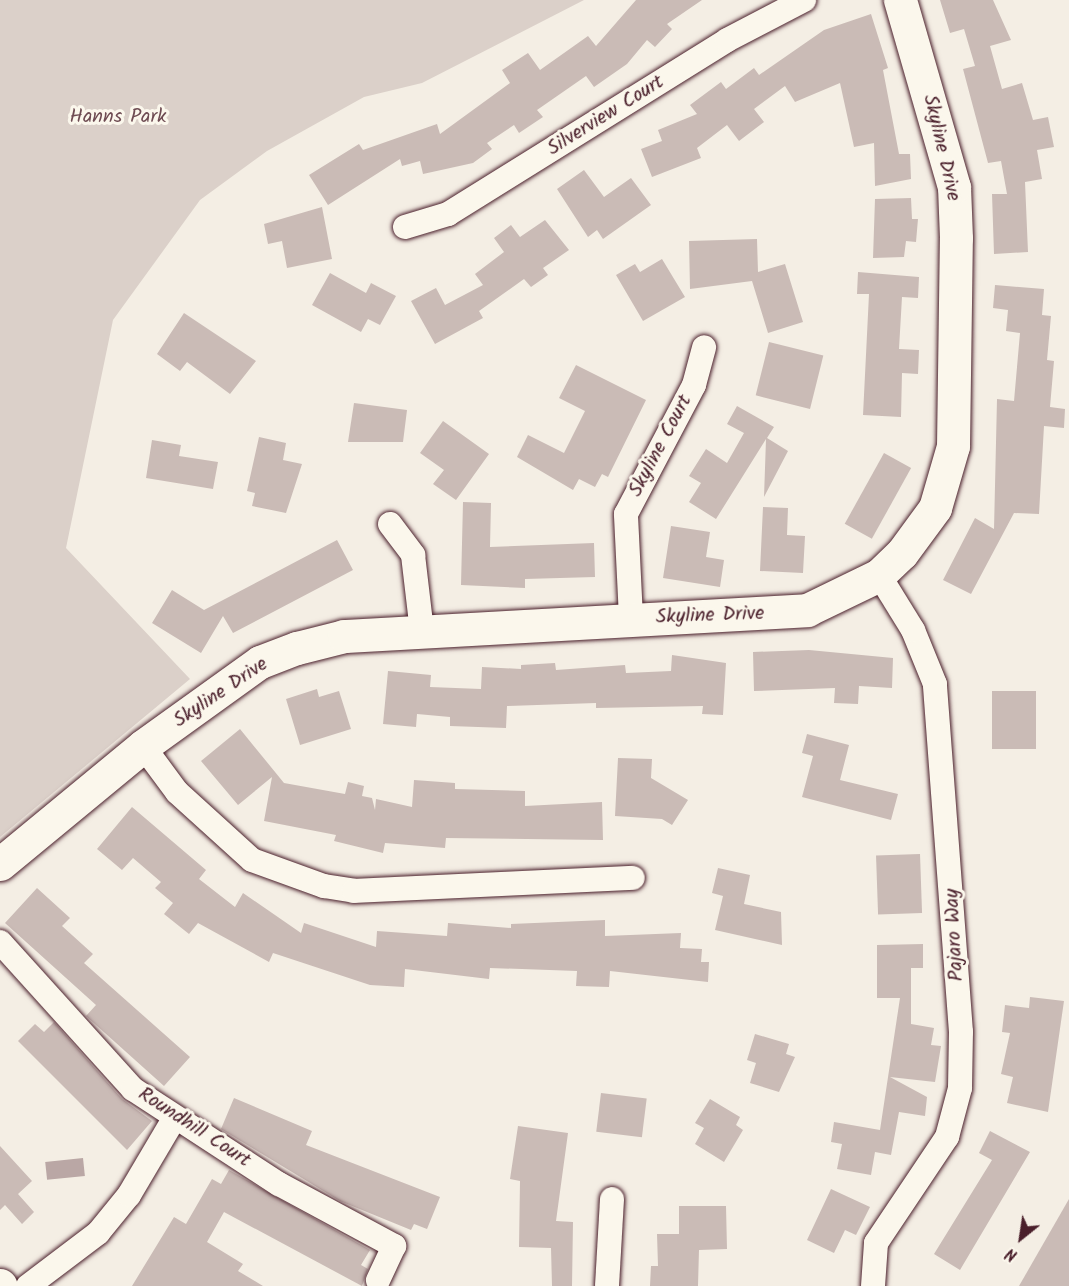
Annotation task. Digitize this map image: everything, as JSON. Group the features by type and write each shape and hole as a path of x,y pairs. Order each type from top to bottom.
{"street":[{"name":"Silverview Court","path":"405,227 448,214 727,40 804,0"},
{"name":"Skyline Drive","path":"0,864 143,746 260,662 344,636 632,618 807,610 879,575 935,508 953,446 954,187 900,0"},
{"name":"Skyline Court","path":"632,618 626,514 694,385 704,347"},
{"path":"390,524 413,555 422,632"},
{"name":"Pajaro Way","path":"873,1286 876,1244 947,1137 960,1088 961,1032 935,684 913,630 879,575"},
{"path":"143,746 177,792 252,860 324,886 354,891 633,878"},
{"name":"Roundhill Court","path":"0,942 133,1089 174,1119 394,1246 378,1280"},
{"path":"28,1286 98,1233 129,1195 174,1119"},
{"path":"607,1286 612,1199"}],"green space":[{"name":"Hanns Park","path":"0,0 584,0 422,83 364,97 267,151 200,200 113,320 66,548 190,679 0,837"}],"shaded area":[{"path":"83,1158 85,1176 47,1180 45,1162"}],"building":[{"path":"636,0 702,0 667,24 672,29 655,47 647,40 627,64 594,87 586,76 537,110 543,117 519,133 514,125 487,143 492,149 473,163 423,174 420,161 402,166 400,159 328,205 309,175 359,144 363,150 437,124 440,134 510,83 502,70 528,53 540,70 588,36 596,46"},
{"path":"940,0 993,0 1011,40 990,46 1002,89 1022,83 1033,120 1048,117 1054,147 1037,150 1042,179 1025,182 1028,252 994,254 992,194 1007,194 1001,161 988,163 963,69 975,66 964,29 950,33"},
{"path":"871,14 888,68 883,70 899,154 910,154 911,179 875,186 874,143 854,147 840,83 795,102 785,86 754,109 764,122 739,141 727,125 697,148 701,158 652,177 641,149 662,141 658,130 697,114 690,105 721,82 726,89 754,68 759,75 824,30"},
{"path":"584,170 604,197 631,178 651,205 603,239 597,230 588,237 557,189"},
{"path":"911,198 912,219 918,219 916,242 906,241 904,257 873,258 875,199"},
{"path":"322,207 332,259 287,268 282,241 268,244 264,224"},
{"path":"545,220 569,250 543,268 548,275 531,287 524,279 479,311 483,318 435,344 411,301 436,288 445,305 483,285 475,274 504,252 494,238 511,225 520,237"},
{"path":"757,239 758,272 785,264 803,322 768,333 752,281 690,289 689,241"},
{"path":"662,259 685,297 643,321 616,275 635,264 640,272"},
{"path":"858,272 919,277 918,298 902,297 899,349 919,350 918,374 902,373 901,417 863,415 869,294 857,294"},
{"path":"330,273 366,293 371,283 396,296 380,325 368,319 361,332 312,305"},
{"path":"995,285 1044,289 1042,315 1051,316 1047,360 1054,361 1050,407 1065,409 1064,428 1044,426 1039,514 1014,513 971,594 943,580 975,518 994,529 997,399 1014,401 1020,333 1006,331 1008,310 993,308"},
{"path":"184,313 256,361 230,394 187,362 180,371 157,354"},
{"path":"769,342 823,356 810,409 756,395"},
{"path":"576,365 646,400 608,477 602,474 595,487 579,479 573,490 517,457 528,435 564,453 585,411 559,398"},
{"path":"354,403 407,410 403,442 348,442"},
{"path":"737,406 774,427 767,438 788,451 764,497 766,439 716,519 689,502 701,483 689,476 706,449 727,463 744,433 727,424"},
{"path":"443,421 489,454 456,500 433,484 444,470 420,453"},
{"path":"259,437 286,443 283,460 302,464 286,513 252,506 255,493 247,491"},
{"path":"152,440 181,445 179,456 218,462 213,489 146,478"},
{"path":"884,453 911,468 872,539 845,524"},
{"path":"463,502 491,503 490,547 594,543 595,577 525,579 525,588 461,585"},
{"path":"763,507 788,508 787,535 805,536 803,573 760,571"},
{"path":"671,526 710,532 706,557 724,560 720,587 663,578"},
{"path":"337,540 353,570 233,633 223,616 201,653 152,623 172,590 204,610"},
{"path":"809,650 893,658 892,688 859,686 858,704 834,703 835,688 754,691 753,652"},
{"path":"672,655 726,663 723,715 702,714 703,706 596,708 596,703 507,706 506,728 450,726 450,717 417,714 416,727 383,724 388,671 431,675 430,687 481,689 482,667 521,669 521,665 555,663 556,670 625,665 626,673 671,671"},
{"path":"317,689 319,697 339,691 351,729 300,745 286,699"},
{"path":"992,691 1036,691 1036,749 992,749"},
{"path":"240,729 284,783 345,794 348,782 364,786 362,796 372,798 375,810 376,799 412,807 414,780 455,783 455,789 525,791 525,806 602,802 603,840 446,838 445,848 385,843 383,853 334,841 336,835 264,821 272,777 238,805 201,761"},
{"path":"807,734 849,745 840,780 898,794 891,820 802,797 813,756 802,753"},
{"path":"618,758 652,759 651,778 688,800 672,825 662,819 615,816"},
{"path":"132,807 206,870 199,879 235,907 243,893 301,933 304,923 376,947 377,931 447,936 448,923 511,928 511,924 605,920 605,936 681,933 680,948 702,949 701,962 709,962 708,982 610,971 609,987 576,986 577,971 490,968 489,979 405,969 404,987 370,985 273,953 269,962 198,923 189,934 164,914 173,903 155,888 161,882 133,858 122,870 97,849"},
{"path":"920,854 922,913 878,914 876,856"},
{"path":"718,868 750,875 744,904 781,912 782,945 715,930 723,896 712,893"},
{"path":"37,888 70,918 62,926 93,954 84,963 190,1057 164,1086 86,1016 96,1005 5,923"},
{"path":"923,944 923,968 911,968 911,1024 934,1028 931,1045 941,1046 935,1082 890,1077 927,1097 925,1116 899,1112 891,1155 875,1152 871,1175 837,1169 842,1144 831,1142 834,1122 880,1130 900,998 877,998 877,945"},
{"path":"1030,997 1064,1001 1048,1112 1007,1103 1013,1077 1001,1074 1010,1033 1002,1032 1005,1005 1029,1008"},
{"path":"54,1022 122,1099 152,1121 127,1150 18,1041 35,1024 44,1032"},
{"path":"755,1034 789,1044 786,1054 795,1057 779,1092 750,1083 756,1063 747,1060"},
{"path":"601,1093 647,1099 642,1137 596,1132"},
{"path":"234,1098 312,1131 306,1145 440,1197 427,1229 414,1224 411,1230 340,1201 221,1129"},
{"path":"710,1099 740,1117 736,1125 743,1130 724,1162 695,1144 704,1128 695,1123"},
{"path":"518,1126 568,1133 556,1221 573,1222 572,1286 552,1286 551,1248 519,1247 520,1181 510,1179"},
{"path":"990,1131 1030,1152 960,1270 934,1254 992,1160 979,1153"},
{"path":"0,1146 32,1181 18,1194 34,1212 22,1224 5,1205 0,1210"},
{"path":"229,1170 370,1250 361,1265 368,1269 362,1286 224,1212 207,1242 243,1264 238,1271 263,1286 132,1286 174,1217 186,1224 212,1179 221,1184"},
{"path":"831,1189 870,1207 856,1235 845,1230 834,1253 807,1240"},
{"path":"1069,1199 1069,1286 1019,1286"},
{"path":"679,1206 726,1206 727,1249 699,1250 698,1286 650,1286 651,1266 658,1266 657,1234 679,1234"}]}
